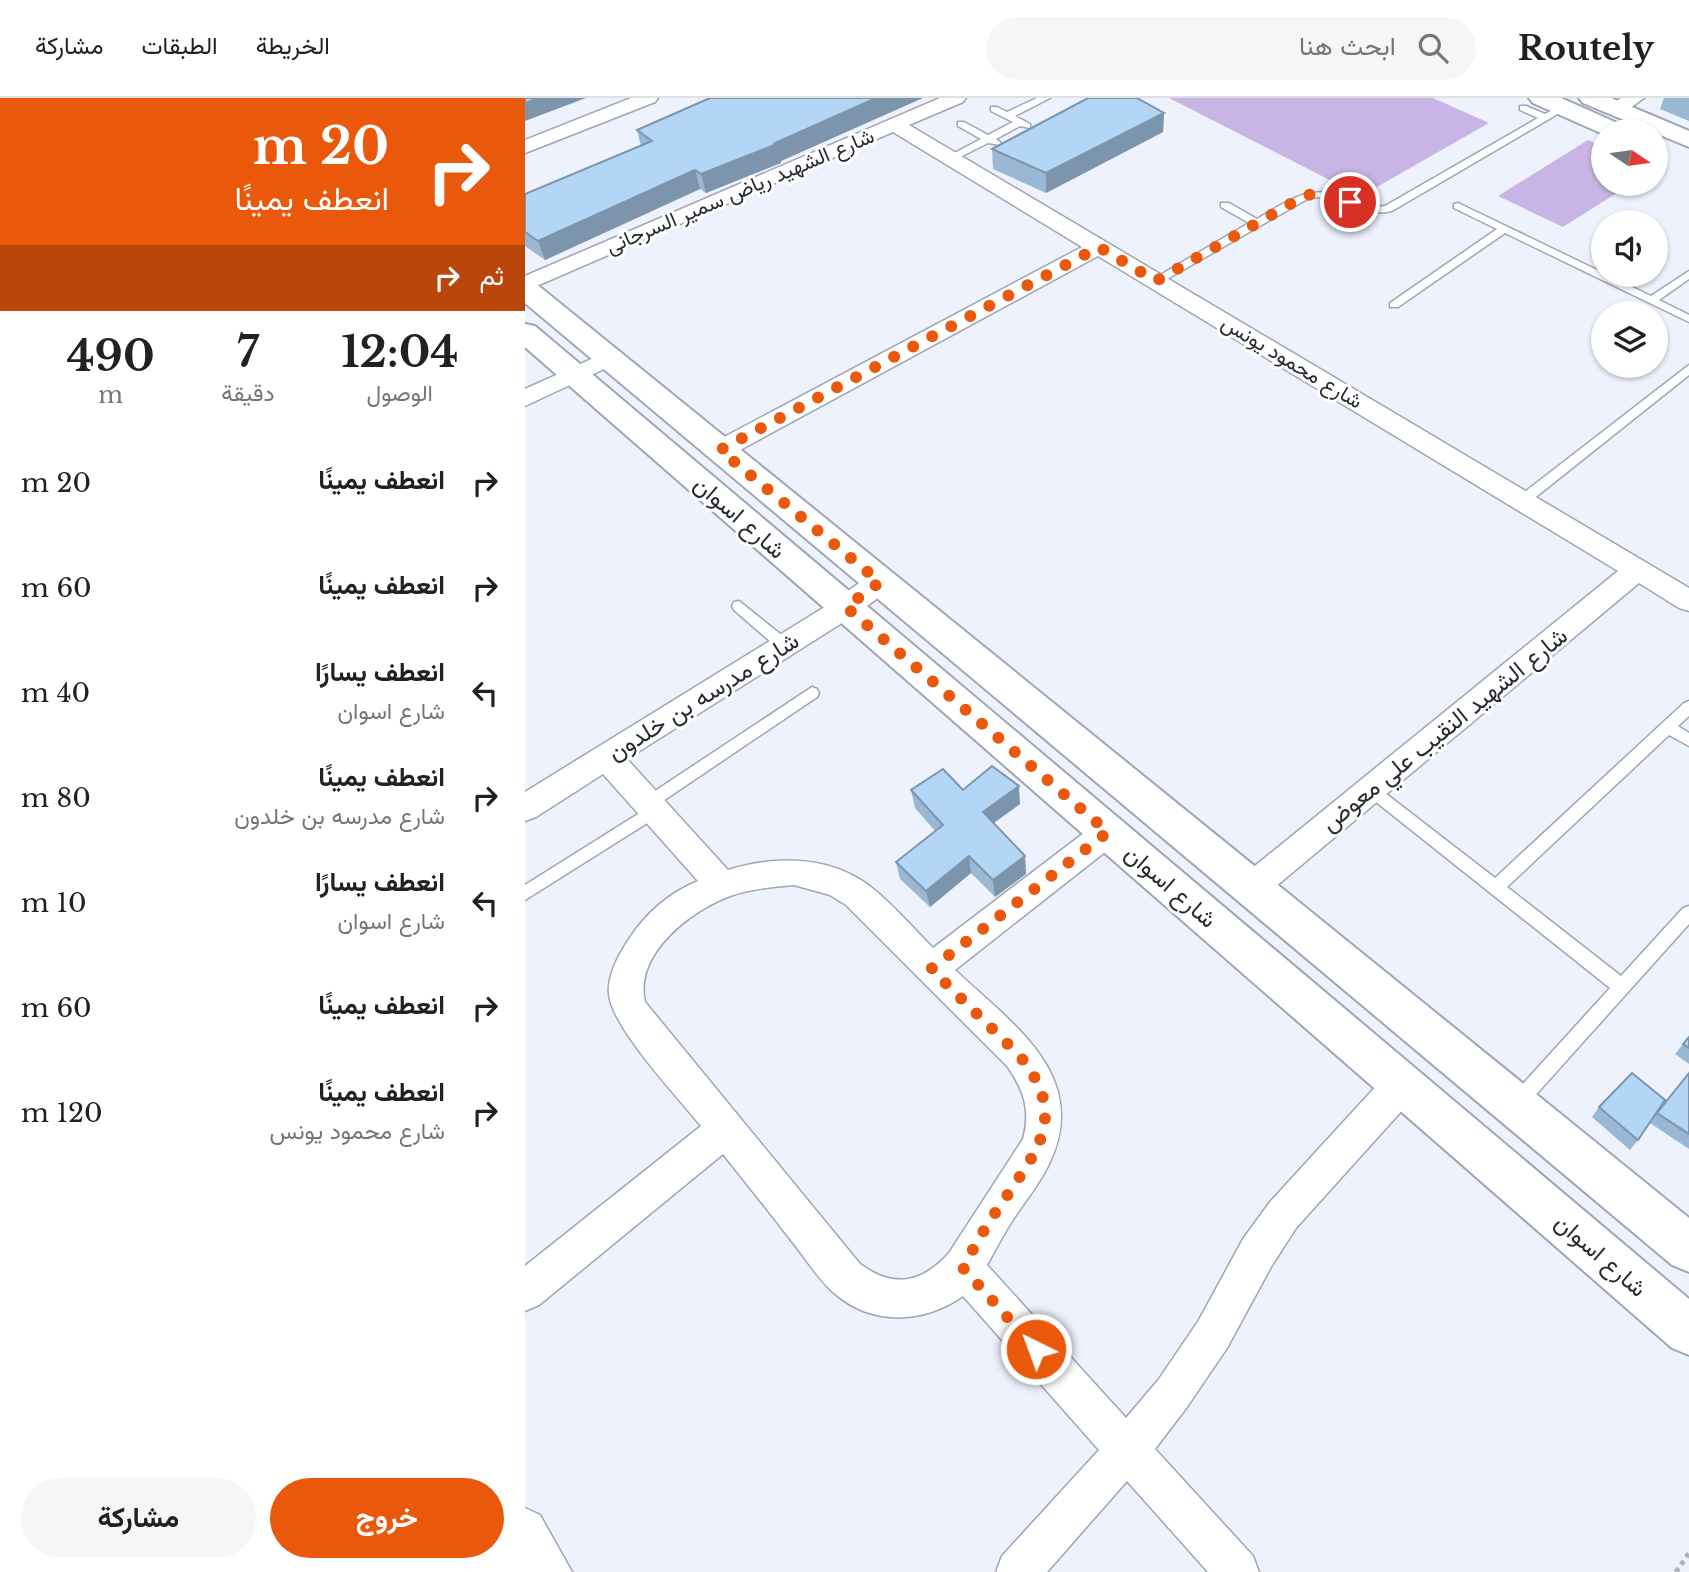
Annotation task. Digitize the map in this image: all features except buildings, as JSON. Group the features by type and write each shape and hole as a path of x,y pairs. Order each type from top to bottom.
{"street":[{"path":"525,148 648,98"},
{"name":"شارع الشهيد رياض سمير السرجانى","path":"525,284 956,98"},
{"path":"1543,108 1609,106 1689,140"},
{"name":"شارع محمود يونس","path":"894,125 1689,601"},
{"path":"1668,153 1689,162"},
{"path":"720,450 1099,247"},
{"name":"شارع اسوان","path":"525,289 1689,1248"},
{"name":"شارع اسوان","path":"525,332 1689,1331"},
{"path":"525,398 609,358"},
{"name":"شارع الشهيد النقيب علي معوض","path":"1251,888 1637,570"},
{"name":"شارع مدرسه بن خلدون","path":"525,808 846,607 880,582"},
{"path":"606,757 722,885"},
{"path":"931,969 1108,832"},
{"path":"795,872 839,884 857,895 931,969 1025,1063 1040,1088 1045,1107 1044,1128 1038,1148 987,1225 963,1268 932,1293 895,1301 876,1298 859,1290 846,1278 629,1009 626,988 643,944 677,908 722,885 771,873 795,872"},
{"path":"1018,1572 1127,1450 1195,1363 1269,1233 1297,1197 1402,1084"},
{"path":"525,1292 726,1129"},
{"path":"963,1268 1237,1572"},
{"path":"525,1530 550,1572"}],"lane":[{"path":"1007,116 1045,98"},
{"path":"1156,281 1312,193 1333,194 1367,211 1388,209 1543,108"},
{"path":"994,109 1038,132"},
{"path":"950,158 1020,123"},
{"path":"961,124 1004,148"},
{"path":"1225,205 1257,223"},
{"path":"1458,206 1651,301 1689,274"},
{"path":"1394,305 1504,229"},
{"path":"1668,309 1689,319"},
{"path":"1522,501 1689,369"},
{"path":"739,606 784,645"},
{"path":"525,893 812,693"},
{"path":"1496,887 1689,707"},
{"path":"1668,727 1689,740"},
{"path":"1371,790 1622,987"},
{"path":"1515,1105 1689,913"}],"path":[{"path":"1676,1572 1689,1553"}],"shaded area":[{"path":"1169,98 1433,98 1489,123 1361,196"},
{"path":"1588,140 1591,141 1591,196 1612,196 1563,227 1498,196"}],"route":[{"path":"1036,1349 963,1268 1000,1204 1028,1167 1038,1148 1044,1128 1045,1107 1040,1088 1019,1055 931,969 1108,832 846,607 880,582 720,450 1099,247 1156,281 1306,195 1319,192 1333,194 1350,202"}]}
